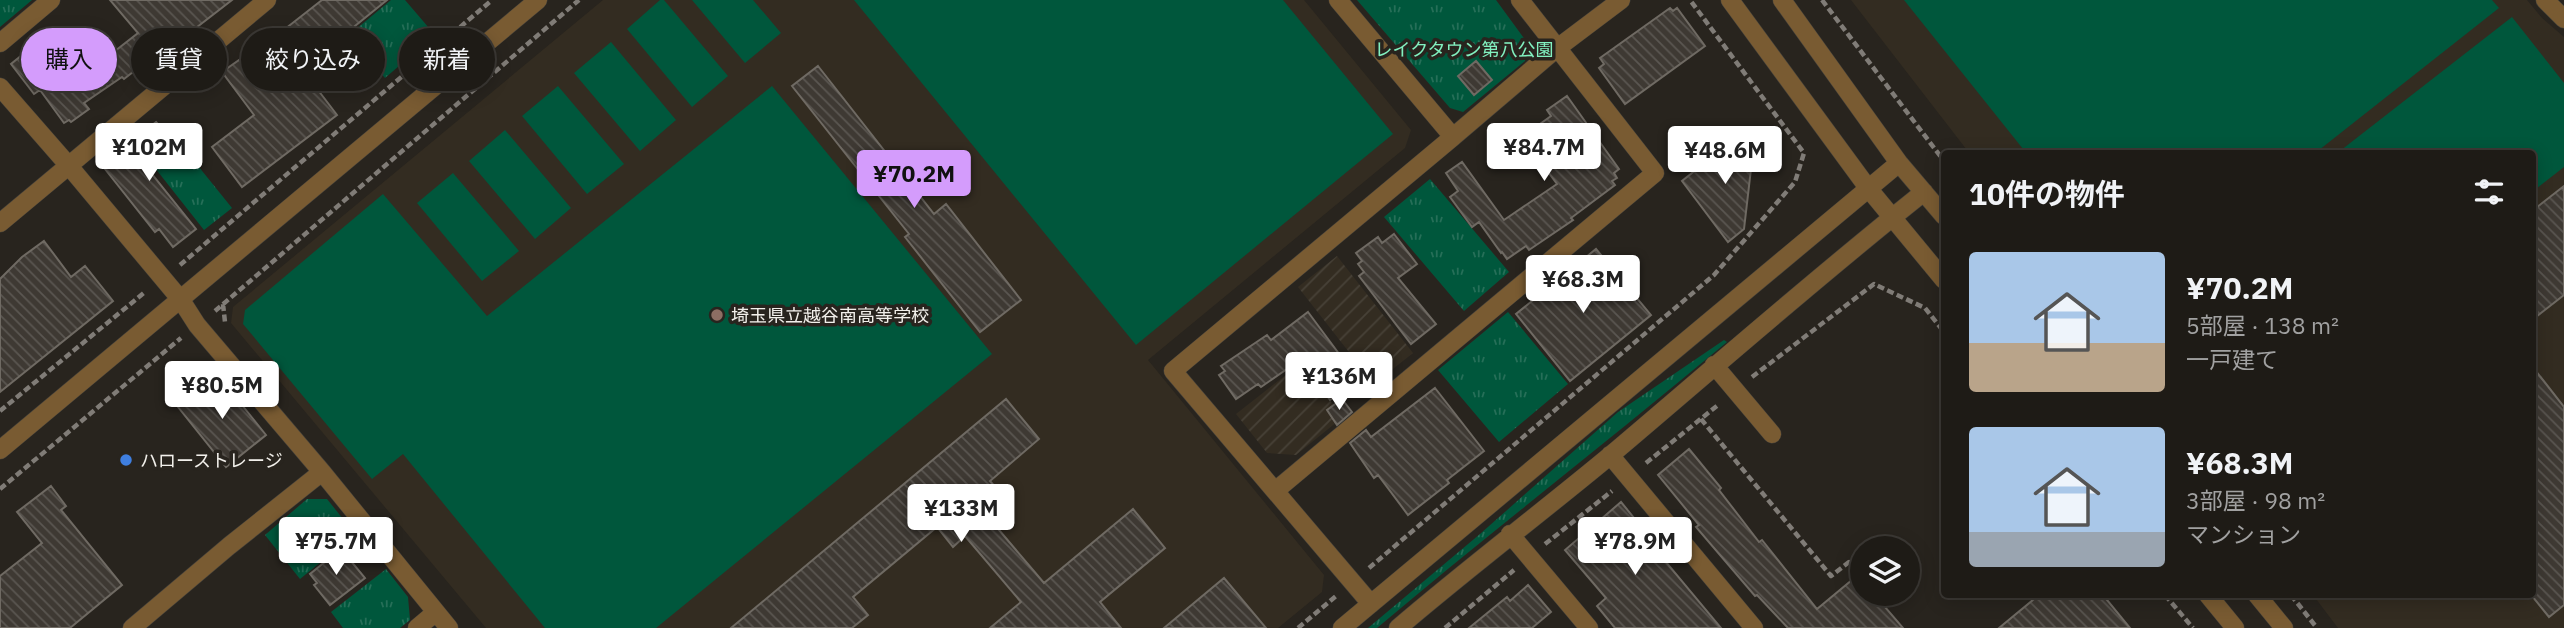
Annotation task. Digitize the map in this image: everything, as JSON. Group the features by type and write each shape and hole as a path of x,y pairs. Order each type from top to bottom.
{"street":[{"path":"0,43 51,0"},
{"path":"0,223 267,0"},
{"path":"0,450 538,0"},
{"path":"1338,0 1453,137"},
{"path":"1275,491 1655,173 1520,0"},
{"path":"1371,604 1173,371 1556,49 1621,0"},
{"path":"1730,0 1868,188 1941,276"},
{"path":"1782,0 1899,163 1941,212"},
{"path":"2545,0 2564,19"},
{"path":"0,87 181,300 197,325 322,472 449,628"},
{"path":"1342,628 1899,163"},
{"path":"1410,624 1510,534 1610,455 1714,365 1924,192"},
{"path":"1714,365 1772,434"},
{"path":"1610,455 1754,628"},
{"path":"132,628 322,472"},
{"path":"1510,534 1589,628"},
{"path":"2210,598 2235,628"},
{"path":"2259,598 2284,628"},
{"path":"417,628 436,612"}],"path":[{"path":"0,411 492,0"},
{"path":"0,488 197,325 579,0"},
{"path":"1298,628 1714,275 1795,182 1804,153 1690,0"},
{"path":"1822,0 1941,157"},
{"path":"1445,628 1735,390 1874,285 1925,308 1941,327"},
{"path":"1701,419 1831,576 1850,563"},
{"path":"2168,598 2193,628"},
{"path":"2293,598 2317,628"}],"shaded area":[{"name":"埼玉県立越谷南高等学校","path":"603,0 1304,0 1411,130 1405,148 1148,360 1324,575 1322,592 1278,628 486,628 231,323 233,307"},
{"path":"1851,0 2527,0 2542,18 2564,37 2564,628 2338,628 2315,598 2536,598 2536,150 1967,150"},
{"path":"1337,256 1413,353 1374,384 1298,287"},
{"path":"1301,363 1343,417 1296,455 1267,453 1236,414"}],"green space":[{"path":"0,0 32,0 0,27"},
{"path":"391,0 405,0 429,28 399,28 399,66 385,78 385,28 357,28"},
{"path":"660,0 664,0 728,76 692,107 627,29"},
{"path":"692,0 753,0 781,33 745,63"},
{"path":"854,0 1283,0 1393,134 1136,345"},
{"name":"レイクタウン第八公園","path":"1357,0 1496,0 1529,45 1525,61 1463,112 1450,108"},
{"path":"1904,0 2492,0 2499,8 2319,150 2024,150"},
{"path":"2512,17 2564,83 2564,167 2536,189 2536,150 2341,150"},
{"path":"611,42 676,120 640,151 574,73"},
{"path":"558,86 624,164 587,194 522,116"},
{"path":"772,86 992,354 656,628 545,628 403,454 372,479 243,324 245,310 383,194 487,316"},
{"path":"505,130 571,208 535,239 469,161"},
{"path":"182,146 232,208 204,230 155,168"},
{"path":"453,173 519,251 482,281 417,203"},
{"path":"1430,179 1509,272 1464,311 1384,217"},
{"path":"1508,312 1568,384 1499,442 1438,370"},
{"path":"1724,340 1727,342 1377,628 1368,628 1618,412"},
{"path":"307,499 327,499 355,534 300,579 265,535"},
{"path":"386,569 408,597 410,620 400,628 343,628 331,612"}],"building":[{"path":"110,0 232,0 196,28 134,28"},
{"path":"322,0 387,0 353,28 286,28"},
{"path":"1670,8 1673,11 1677,8 1705,46 1625,104 1599,68 1604,64 1600,58"},
{"path":"131,38 131,74 117,80 117,49"},
{"path":"21,56 21,77 11,64"},
{"path":"241,59 241,91 319,91 337,115 242,187 212,147 254,115 227,79 227,68"},
{"path":"1476,61 1492,80 1474,95 1458,76"},
{"path":"818,66 934,214 946,204 1021,300 980,332 905,237 909,234 792,86"},
{"path":"41,91 102,91 84,103 89,109 71,122 69,120 64,123"},
{"path":"1567,96 1619,169 1614,173 1617,178 1612,181 1615,185 1571,218 1573,220 1529,250 1526,246 1507,259 1479,222 1472,227 1450,197 1458,191 1446,173 1462,162 1504,220 1557,184 1522,137 1551,116 1547,110"},
{"path":"156,122 176,144 147,168 196,229 173,247 159,229 155,232 101,164"},
{"path":"1745,131 1754,143 1744,229 1728,242 1682,181"},
{"path":"2564,186 2564,295 2536,317 2536,208"},
{"path":"1394,234 1417,264 1398,278 1436,324 1411,344 1359,276 1364,272 1358,264 1362,261 1356,253 1378,237 1382,243"},
{"path":"44,241 71,277 85,266 113,301 0,392 0,279 22,257"},
{"path":"1596,249 1651,315 1570,381 1516,314"},
{"path":"1308,312 1354,374 1346,380 1350,386 1330,400 1300,360 1261,387 1258,384 1236,399 1219,375 1225,371 1221,366 1267,335 1271,340"},
{"path":"2536,371 2564,407 2564,605 2549,617 2534,598 2536,598"},
{"path":"218,375 266,435 226,467 178,407"},
{"path":"1435,388 1484,451 1408,515 1378,475 1374,478 1350,443 1366,430 1371,437"},
{"path":"1006,399 1039,439 990,481 1007,501 988,517 1044,583 1133,509 1165,548 1100,602 1121,628 990,628 1021,602 965,536 953,547 937,527 853,597 868,615 852,628 731,628"},
{"path":"1342,399 1352,412 1337,425 1327,410"},
{"path":"1689,449 1721,488 1719,490 1759,542 1762,540 1817,609 1850,582 1850,606 1884,606 1903,628 1788,628 1757,595 1755,596 1696,527 1699,525 1658,475"},
{"path":"51,486 66,506 61,510 122,585 70,628 0,628 0,576 42,543 17,512"},
{"path":"1621,502 1643,529 1640,531 1721,628 1615,628 1597,606 1606,598 1565,550"},
{"path":"341,549 365,578 330,605 314,585 317,583 310,574"},
{"path":"1224,578 1266,628 1164,628"},
{"path":"1528,585 1551,612 1532,628 1469,628 1507,597 1510,601"},
{"path":"2035,598 2105,598 2130,628 1999,628"}],"place":[{"name":"埼玉県立越谷南高等学校","path":"717,315"},
{"name":"ハローストレージ","path":"126,460"}]}
